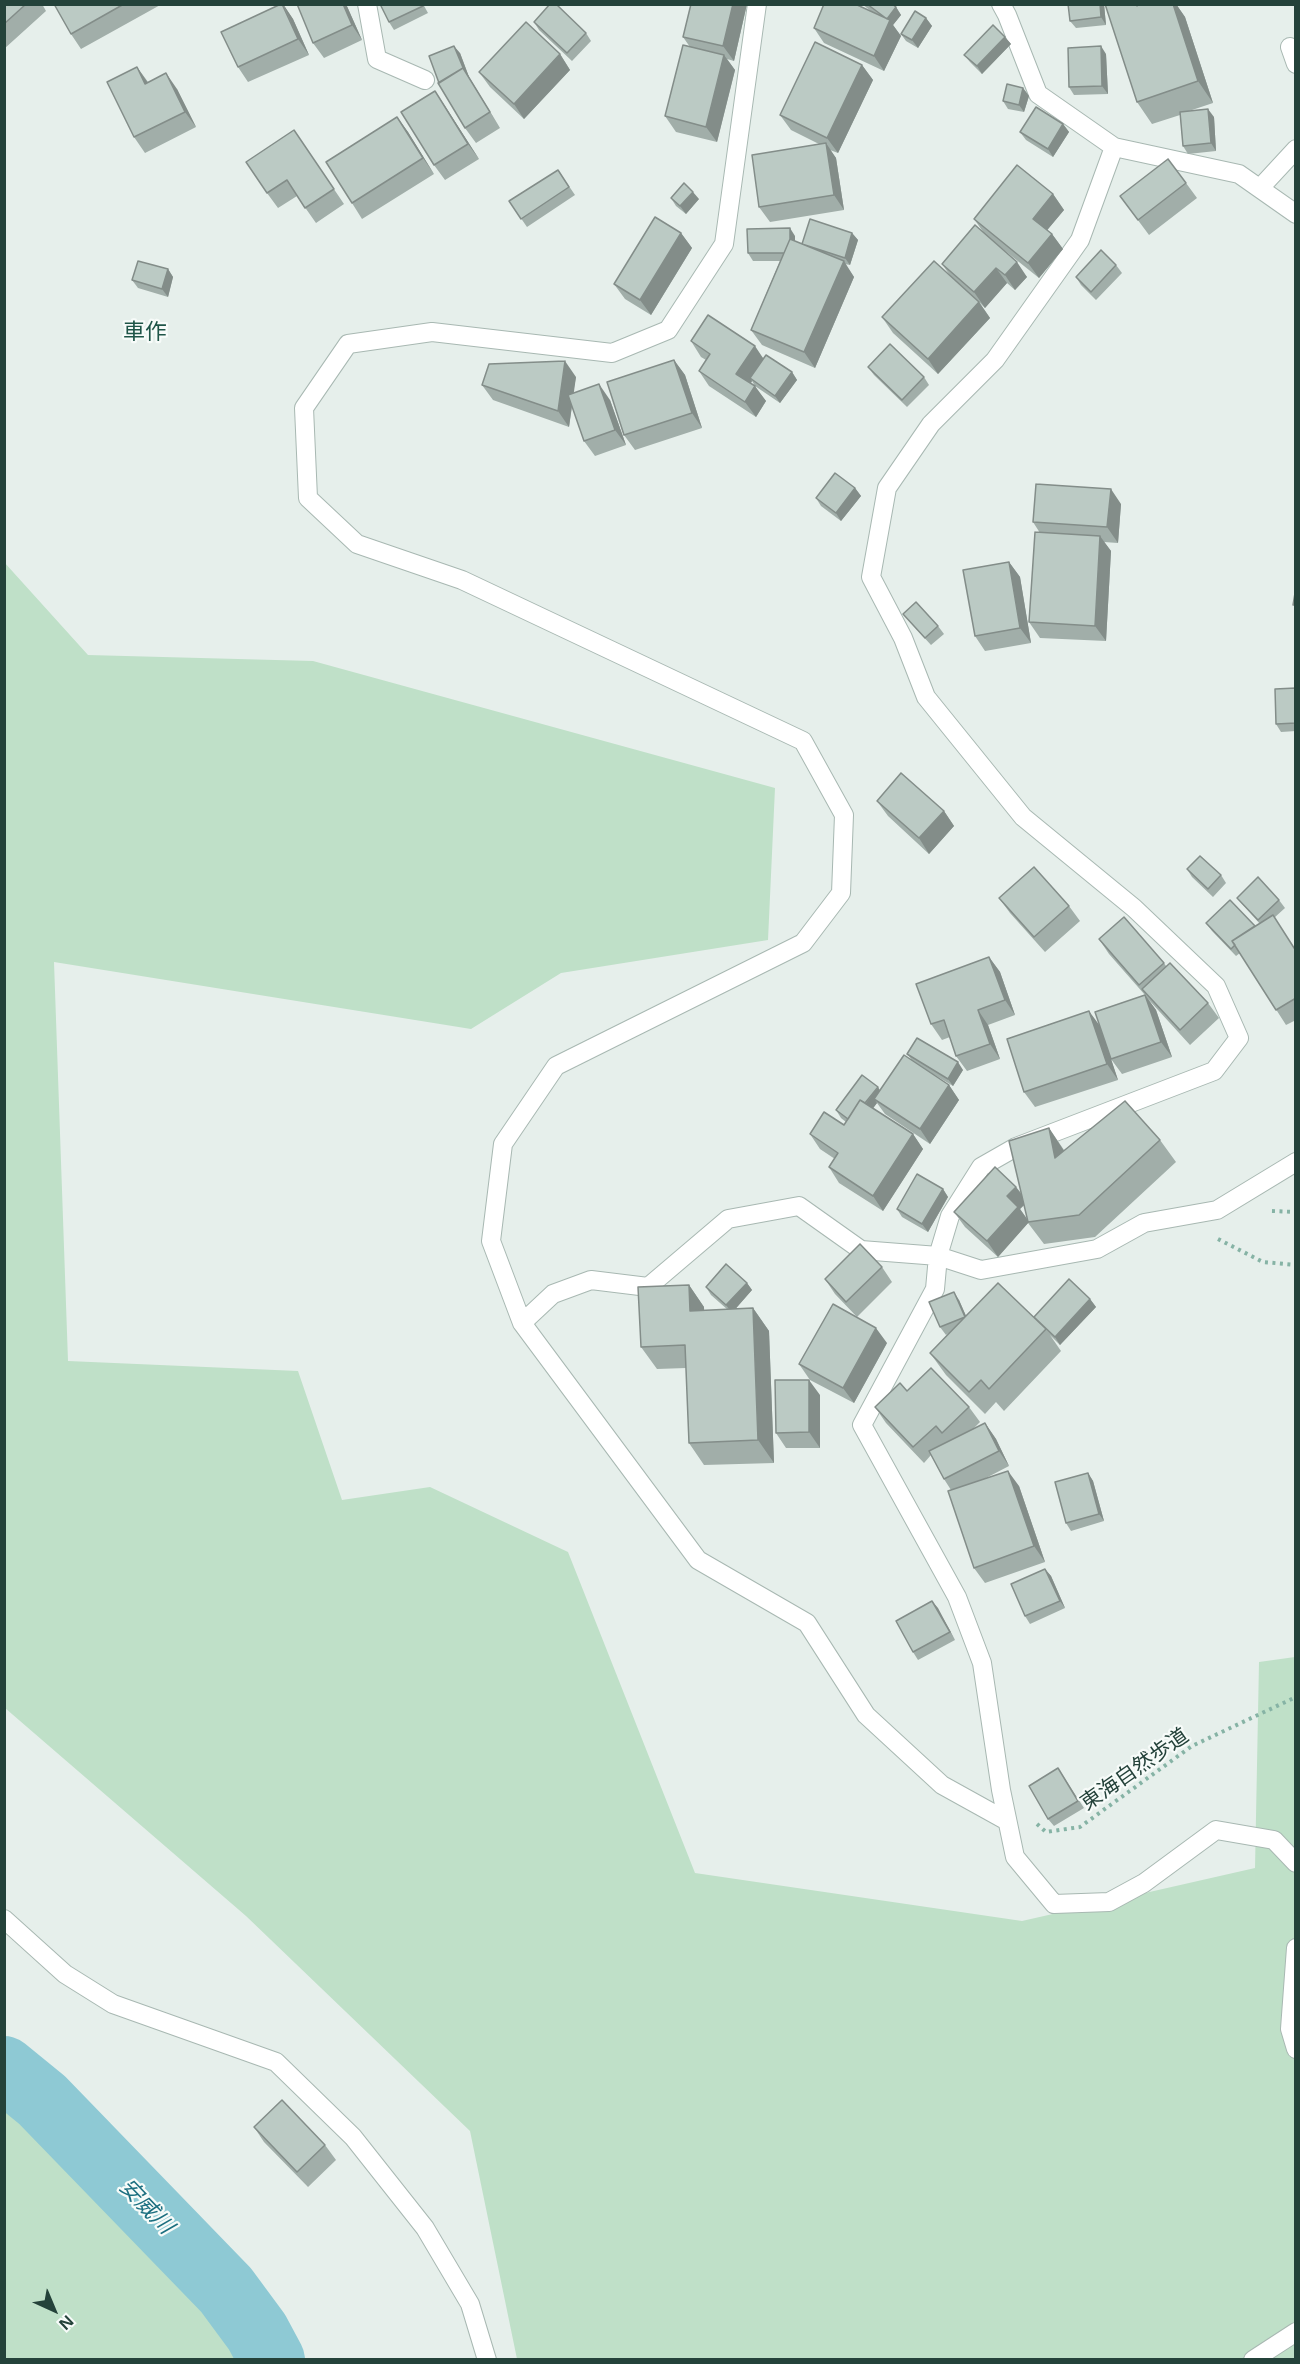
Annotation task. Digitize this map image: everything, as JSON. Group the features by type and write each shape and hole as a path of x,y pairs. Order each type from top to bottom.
{"street":[{"path":"367,4 376,59 425,80"},
{"path":"757,4 724,244 668,330 612,353 432,332 348,344 304,408 308,498 357,544 462,580 802,741 844,815 841,893 803,943 556,1066 503,1144 491,1241 522,1323 698,1560 807,1623 866,1715 942,1785 1007,1821"},
{"path":"1000,4 1007,15 1038,94 1114,147 1239,174 1296,214"},
{"path":"1114,147 1080,240 994,360 931,424 886,488 871,577 903,638 926,697 1023,818 1134,908 1216,986 1239,1038 1214,1071 1016,1147 981,1167 950,1216 938,1256 935,1289 862,1425 957,1597 982,1663 1001,1790 1015,1857 1054,1904 1109,1902 1144,1883 1216,1830 1274,1840 1296,1863"},
{"path":"1260,188 1296,149"},
{"path":"522,1323 553,1294 591,1280 648,1287 728,1219 800,1206 861,1250 938,1256 981,1270 1097,1249 1144,1223 1217,1210 1296,1162"},
{"path":"4,1919 65,1974 113,2004 276,2062 353,2137 425,2228 470,2304 487,2360"},
{"path":"1296,1948 1290,2029 1296,2049"},
{"path":"1253,2360 1296,2332"}],"path":[{"path":"1192,1214 1218,1239 1263,1262 1296,1265"},
{"name":"東海自然歩道","path":"1001,1790 1046,1832 1080,1827 1192,1746 1296,1697"}],"green space":[{"path":"4,562 88,655 313,661 775,788 768,940 561,973 471,1029 54,962 68,1361 298,1371 342,1500 430,1487 568,1552 695,1873 1022,1921 1255,1868 1259,1662 1295,1657 1295,2359 517,2359 470,2131 246,1916 5,1708"},
{"path":"4,2052 42,2080 251,2359 5,2359"}],"building":[{"path":"4,4 26,4 4,24"},
{"path":"54,4 124,4 71,34"},
{"path":"282,4 298,39 238,67 221,32"},
{"path":"297,4 343,4 352,25 313,43"},
{"path":"380,4 422,4 423,6 389,22"},
{"path":"550,4 556,4 586,33 567,53 534,22"},
{"path":"691,4 733,4 723,46 683,37"},
{"path":"824,4 855,4 890,20 874,56 814,28"},
{"path":"867,4 892,4 896,7 887,19"},
{"path":"1068,4 1100,4 1101,17 1070,21"},
{"path":"1105,4 1137,4 1137,6 1140,4 1173,4 1198,81 1137,102"},
{"path":"915,11 926,18 912,40 901,34"},
{"path":"526,22 560,54 514,104 479,72"},
{"path":"993,25 1005,37 977,66 964,55"},
{"path":"815,42 862,65 827,138 780,115"},
{"path":"683,45 724,55 706,127 665,116"},
{"path":"454,46 464,70 463,68 439,83 429,56"},
{"path":"1101,46 1102,86 1069,87 1068,48"},
{"path":"137,67 145,84 166,73 185,112 134,137 107,82"},
{"path":"463,68 490,112 465,128 438,83"},
{"path":"1007,84 1023,88 1019,105 1003,101"},
{"path":"435,91 468,144 434,165 401,112"},
{"path":"1036,107 1063,124 1048,149 1020,132"},
{"path":"1208,109 1211,143 1183,146 1180,112"},
{"path":"397,117 423,158 352,203 326,162"},
{"path":"294,130 334,189 305,208 287,180 267,193 246,162"},
{"path":"826,143 834,195 759,207 752,155"},
{"path":"1168,159 1186,183 1138,220 1120,196"},
{"path":"1017,165 1053,194 1033,219 1052,234 1028,263 974,219"},
{"path":"558,170 569,187 521,219 509,201"},
{"path":"684,183 693,192 680,206 671,198"},
{"path":"655,217 681,233 640,300 614,284"},
{"path":"810,219 852,233 845,258 802,244"},
{"path":"975,225 1017,262 1005,275 996,268 974,292 942,264"},
{"path":"790,228 790,239 784,253 748,253 747,229"},
{"path":"790,239 844,261 804,352 751,330"},
{"path":"1101,250 1116,265 1091,292 1076,277"},
{"path":"138,261 168,269 162,289 132,280"},
{"path":"934,261 979,302 928,359 882,317"},
{"path":"708,315 755,346 736,374 755,386 745,402 699,371 710,354 691,341"},
{"path":"890,344 924,377 902,400 868,367"},
{"path":"766,355 792,372 775,396 750,378"},
{"path":"674,360 692,413 624,435 607,382"},
{"path":"565,361 558,411 482,385 489,364"},
{"path":"599,384 615,430 584,441 568,395"},
{"path":"835,473 855,488 836,513 816,498"},
{"path":"1036,484 1111,489 1107,527 1033,522"},
{"path":"1035,532 1100,536 1095,626 1029,622"},
{"path":"1009,562 1020,628 975,636 963,570"},
{"path":"1296,587 1296,605 1293,605"},
{"path":"916,602 938,626 925,638 903,614"},
{"path":"1296,688 1296,723 1276,724 1275,689"},
{"path":"901,773 944,811 919,838 877,801"},
{"path":"1200,856 1221,875 1208,889 1187,869"},
{"path":"1034,867 1069,906 1034,937 999,898"},
{"path":"1258,877 1279,900 1258,920 1237,898"},
{"path":"1230,900 1255,926 1232,941 1235,945 1231,949 1206,923"},
{"path":"1273,915 1296,951 1296,998 1276,1010 1232,941"},
{"path":"1124,917 1164,963 1139,985 1099,939"},
{"path":"989,957 1005,1000 978,1010 990,1044 956,1056 944,1020 931,1024 916,984"},
{"path":"1170,963 1208,1003 1180,1030 1142,989"},
{"path":"1145,995 1161,1042 1111,1059 1095,1012"},
{"path":"1089,1011 1107,1064 1024,1092 1007,1039"},
{"path":"917,1038 958,1062 948,1079 907,1054"},
{"path":"904,1055 949,1085 920,1129 874,1099"},
{"path":"862,1075 878,1087 865,1103 860,1100 848,1119 836,1110"},
{"path":"860,1100 913,1134 873,1196 829,1167 838,1153 810,1134 824,1112 844,1125"},
{"path":"1125,1101 1160,1140 1079,1215 1028,1222 1009,1141 1049,1128 1055,1158"},
{"path":"995,1167 1016,1187 1007,1196 1018,1207 987,1241 954,1212"},
{"path":"917,1174 943,1189 922,1224 897,1209"},
{"path":"860,1244 882,1267 846,1302 825,1279"},
{"path":"726,1264 747,1283 726,1305 706,1287"},
{"path":"1069,1279 1090,1299 1055,1337 1034,1317"},
{"path":"998,1283 1046,1329 989,1389 981,1380 969,1392 930,1353"},
{"path":"689,1285 690,1311 753,1308 758,1440 689,1443 685,1345 641,1347 638,1287"},
{"path":"954,1292 965,1317 940,1327 929,1302"},
{"path":"833,1304 876,1328 843,1388 799,1364"},
{"path":"931,1368 969,1407 942,1433 936,1426 913,1447 875,1407 900,1383 907,1391"},
{"path":"775,1380 809,1380 809,1432 776,1433"},
{"path":"985,1423 999,1451 944,1479 929,1451"},
{"path":"1008,1471 1034,1546 974,1568 948,1491"},
{"path":"1088,1473 1099,1514 1066,1523 1055,1482"},
{"path":"1045,1569 1060,1601 1025,1616 1011,1584"},
{"path":"932,1601 950,1632 913,1652 896,1621"},
{"path":"1058,1768 1078,1801 1048,1819 1029,1786"},
{"path":"282,2100 325,2145 297,2172 254,2127"}],"waterway":[{"name":"安威川","path":"4,2069 42,2100 226,2290 257,2332 272,2360"}],"district":[{"name":"車作","path":"145,333"}]}
